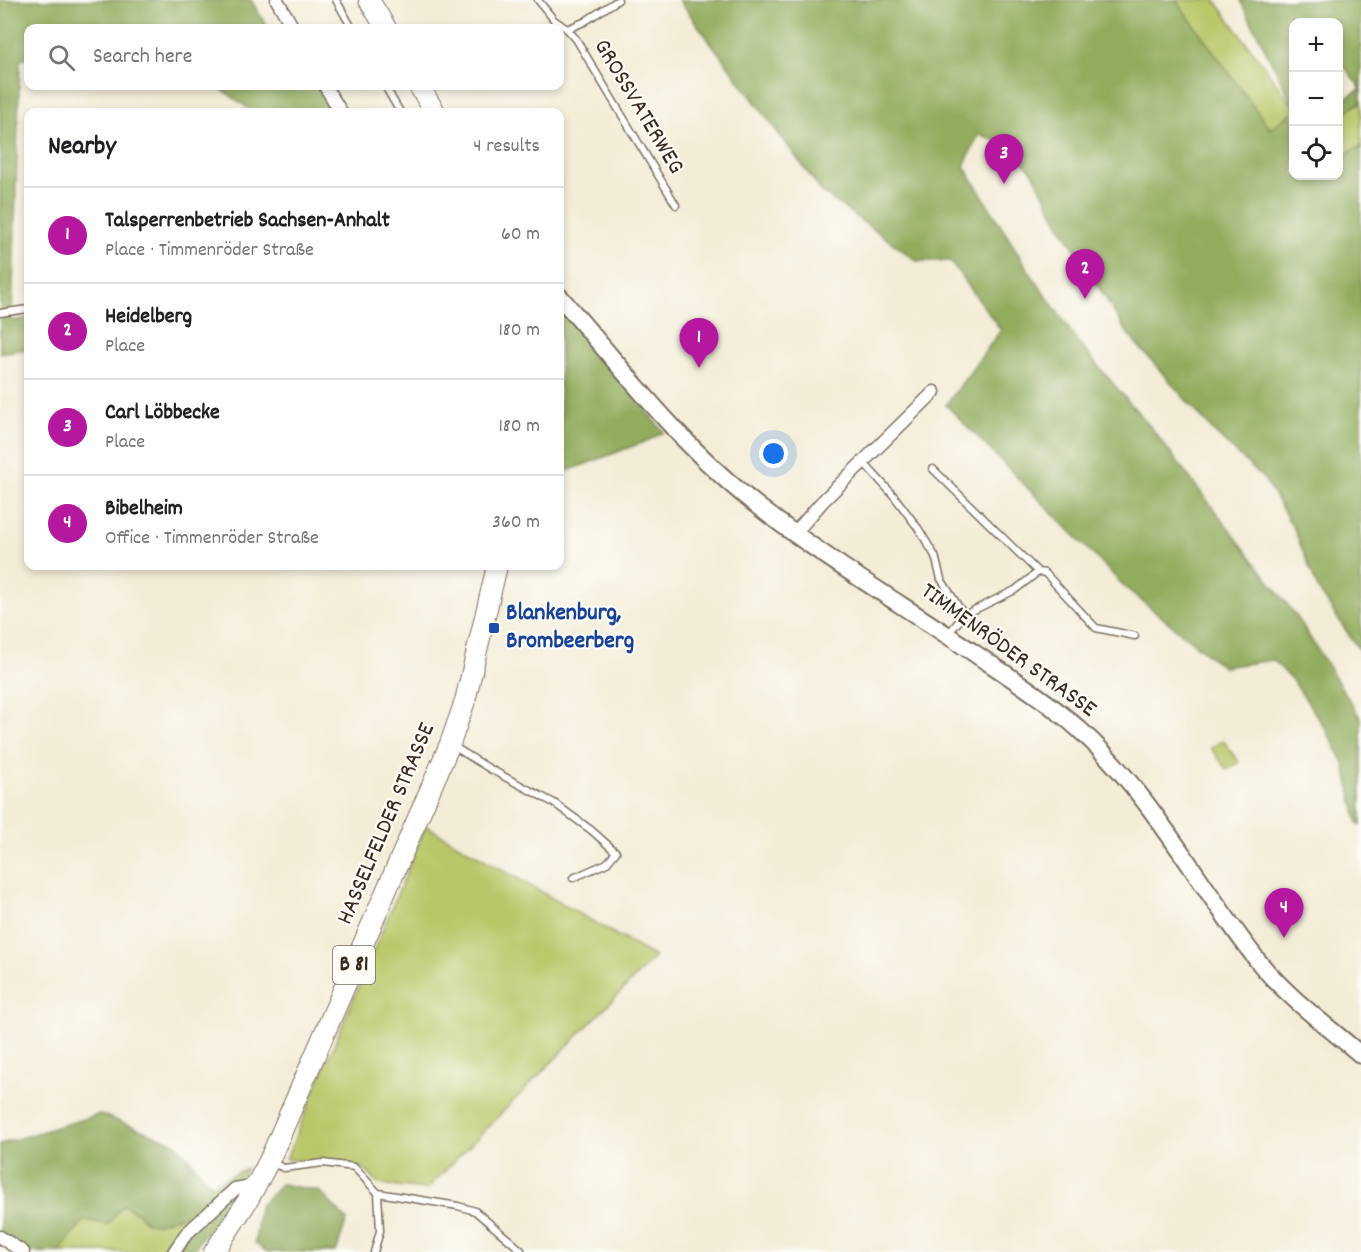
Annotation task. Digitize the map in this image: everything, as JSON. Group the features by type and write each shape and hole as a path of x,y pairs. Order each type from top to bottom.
{"main road":[{"path":"369,0 384,24"},
{"path":"421,90 433,108"},
{"name":"TIMMENRÖDER STRASSE","path":"564,302 656,409 702,458 754,503 795,534 1048,703 1100,749 1160,823 1230,924 1273,978 1361,1055"},
{"name":"HASSELFELDER STRASSE","path":"214,1252 257,1185 269,1161 450,744 468,693 496,570"}],"street":[{"path":"277,0 291,24"},
{"path":"327,90 339,108"},
{"path":"795,534 822,502 934,392"},
{"path":"174,1252 186,1234 235,1189 257,1185"},
{"path":"0,1238 23,1252"}],"lane":[{"path":"336,0 350,24"},
{"name":"GROSSVATERWEG","path":"538,0 560,24"},
{"name":"GROSSVATERWEG","path":"567,29 584,22 618,0"},
{"name":"GROSSVATERWEG","path":"564,27 576,39 676,205"},
{"path":"387,90 398,108"},
{"path":"0,313 24,310"},
{"path":"864,463 894,496 918,528 935,556 941,579 964,615"},
{"path":"933,469 1038,572 1045,573 1096,628 1135,636"},
{"path":"948,635 964,615 1007,594 1038,572"},
{"path":"450,744 490,769 554,803 616,852 607,863 573,878"},
{"path":"269,1161 284,1168 323,1163 354,1167 378,1193 458,1206 475,1211 521,1250 520,1252"},
{"path":"374,1252 381,1231 378,1193"}],"green space":[{"path":"0,0 251,0 266,24 24,24 24,59 20,60 12,321 24,319 24,350 0,353"},
{"path":"679,0 1176,0 1270,129 1289,115 1289,180 1343,180 1343,153 1345,156 1361,146 1361,653 1318,589 1294,529 1265,480 1215,433 1128,334 1059,224 1032,171 1003,144 979,134 964,166 1027,268 1080,345 1153,430 1297,617 1361,719 1361,826 1358,824 1344,763 1325,728 1294,682 1273,660 1223,667 1126,588 946,405 1001,330 950,261 917,261 822,192"},
{"path":"1176,0 1215,0 1289,101 1289,115 1270,129 1215,58"},
{"path":"1240,0 1361,0 1361,89 1343,66 1343,18 1289,18 1289,96"},
{"path":"1361,89 1361,102 1343,113 1343,100"},
{"path":"223,90 319,90 329,108 247,108"},
{"path":"1361,102 1361,146 1344,156 1343,154 1343,113"},
{"path":"564,314 664,432 564,472"},
{"path":"1223,740 1239,762 1227,770 1211,748"},
{"path":"426,826 655,957 427,1189 379,1184 362,1167 286,1159"},
{"path":"100,1114 175,1143 212,1185 246,1168 227,1219 203,1235 193,1252 175,1252 202,1210 154,1224 146,1222 138,1213 123,1205 108,1224 84,1220 59,1252 28,1252 0,1235 0,1144"},
{"path":"281,1184 319,1191 347,1220 336,1252 267,1252 255,1243 259,1207"},
{"path":"123,1205 138,1213 146,1222 203,1210 171,1252 59,1252 84,1220"}],"place":[{"name":"Carl Löbbecke","path":"1004,184"},
{"name":"Heidelberg","path":"1085,299"},
{"name":"Talsperrenbetrieb Sachsen-Anhalt","path":"699,368"},
{"name":"Blankenburg, Brombeerberg","path":"494,628"},
{"name":"Bibelheim","path":"1284,938"}]}
